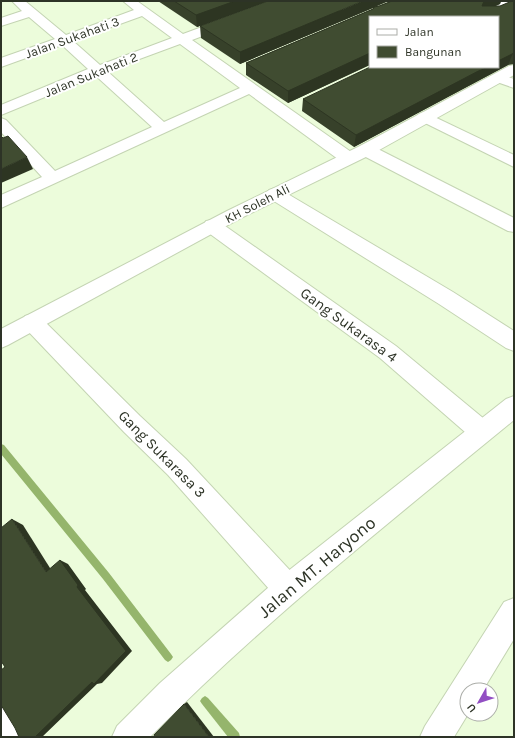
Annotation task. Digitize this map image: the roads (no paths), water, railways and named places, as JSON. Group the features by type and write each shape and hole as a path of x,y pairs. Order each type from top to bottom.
{"street":[{"path":"18,1 162,128"},
{"path":"131,1 348,158"},
{"name":"Jalan Sukahati 2","path":"1,110 98,70 283,1"},
{"name":"Jalan Sukahati 3","path":"1,63 143,11"},
{"path":"1,22 31,12"},
{"path":"233,74 247,68"},
{"name":"KH Soleh Ali","path":"1,339 212,226 366,150 424,117 506,81 514,70"},
{"path":"1,202 251,88"},
{"path":"284,112 298,106"},
{"path":"424,117 514,162"},
{"path":"1,123 53,178"},
{"path":"366,150 514,226"},
{"path":"275,194 446,298 514,342"},
{"name":"Gang Sukarasa 4","path":"212,226 388,352 481,431"},
{"name":"Gang Sukarasa 3","path":"32,322 81,370 132,424 177,467 288,589"},
{"name":"Jalan MT. Haryono","path":"128,737 171,694 288,589 481,431 514,406"},
{"path":"436,737 514,612"},
{"path":"1,714 15,737"}],"waterway":[{"path":"1,448 106,576 168,657"},
{"path":"205,701 235,737"}]}
